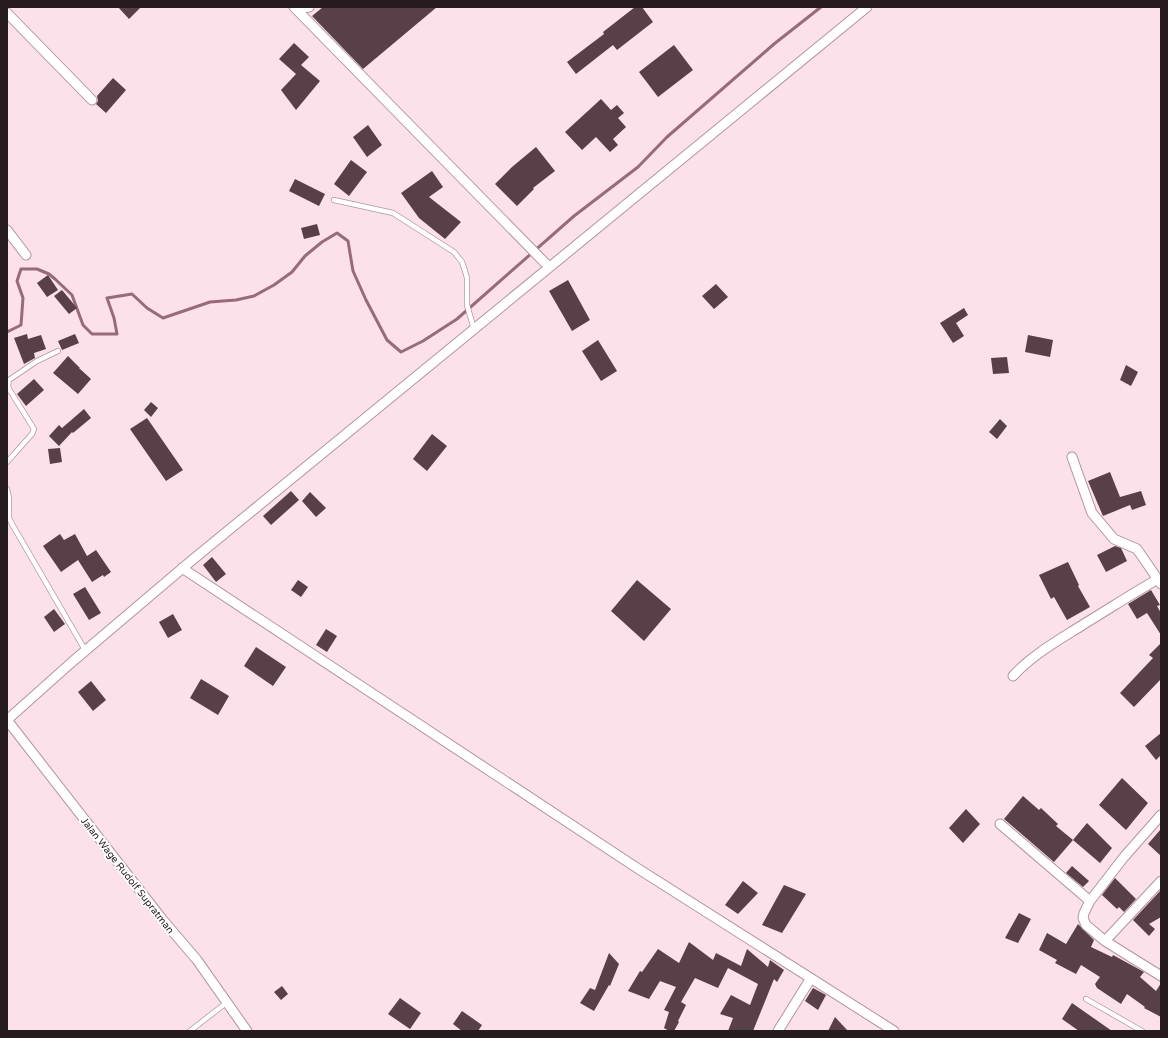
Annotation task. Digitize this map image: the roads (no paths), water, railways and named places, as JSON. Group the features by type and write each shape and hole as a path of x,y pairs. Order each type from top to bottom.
{"street":[{"path":"295,7 309,7"},
{"path":"295,7 549,267"},
{"path":"7,720 85,650 182,568 866,7"},
{"path":"7,13 92,100"},
{"path":"7,230 26,255"},
{"path":"1013,676 1023,664 1048,646 1128,596 1160,581 1137,549 1114,539 1092,513 1072,457"},
{"path":"182,568 637,868 894,1031"},
{"name":"Jalan Wage Rudolf Supratman","path":"7,720 162,919 197,960 247,1031"},
{"path":"1161,815 1124,856 1090,901 1084,913 1084,921 1086,925 1105,941 1161,976"},
{"path":"1000,824 1090,901"},
{"path":"1105,941 1161,881"},
{"path":"778,1031 811,978"}],"lane":[{"path":"334,200 394,213 454,252 462,262 467,278 467,305 474,328"},
{"path":"7,462 32,434 34,429 9,389 8,382 37,361 58,351"},
{"path":"7,489 9,498 9,518 85,650"},
{"path":"1086,999 1142,1031"},
{"path":"190,1031 226,1003"}],"waterway":[{"path":"7,332 21,325 23,298 17,281 21,269 37,269 49,274 55,279 72,295 83,325 92,334 117,334 114,318 107,298 132,294 147,308 163,318 210,302 236,300 254,296 274,285 292,272 305,256 322,242 337,233 348,241 353,271 387,340 401,352 423,341 457,319 574,216 638,167 667,137 774,44 821,7"}]}
